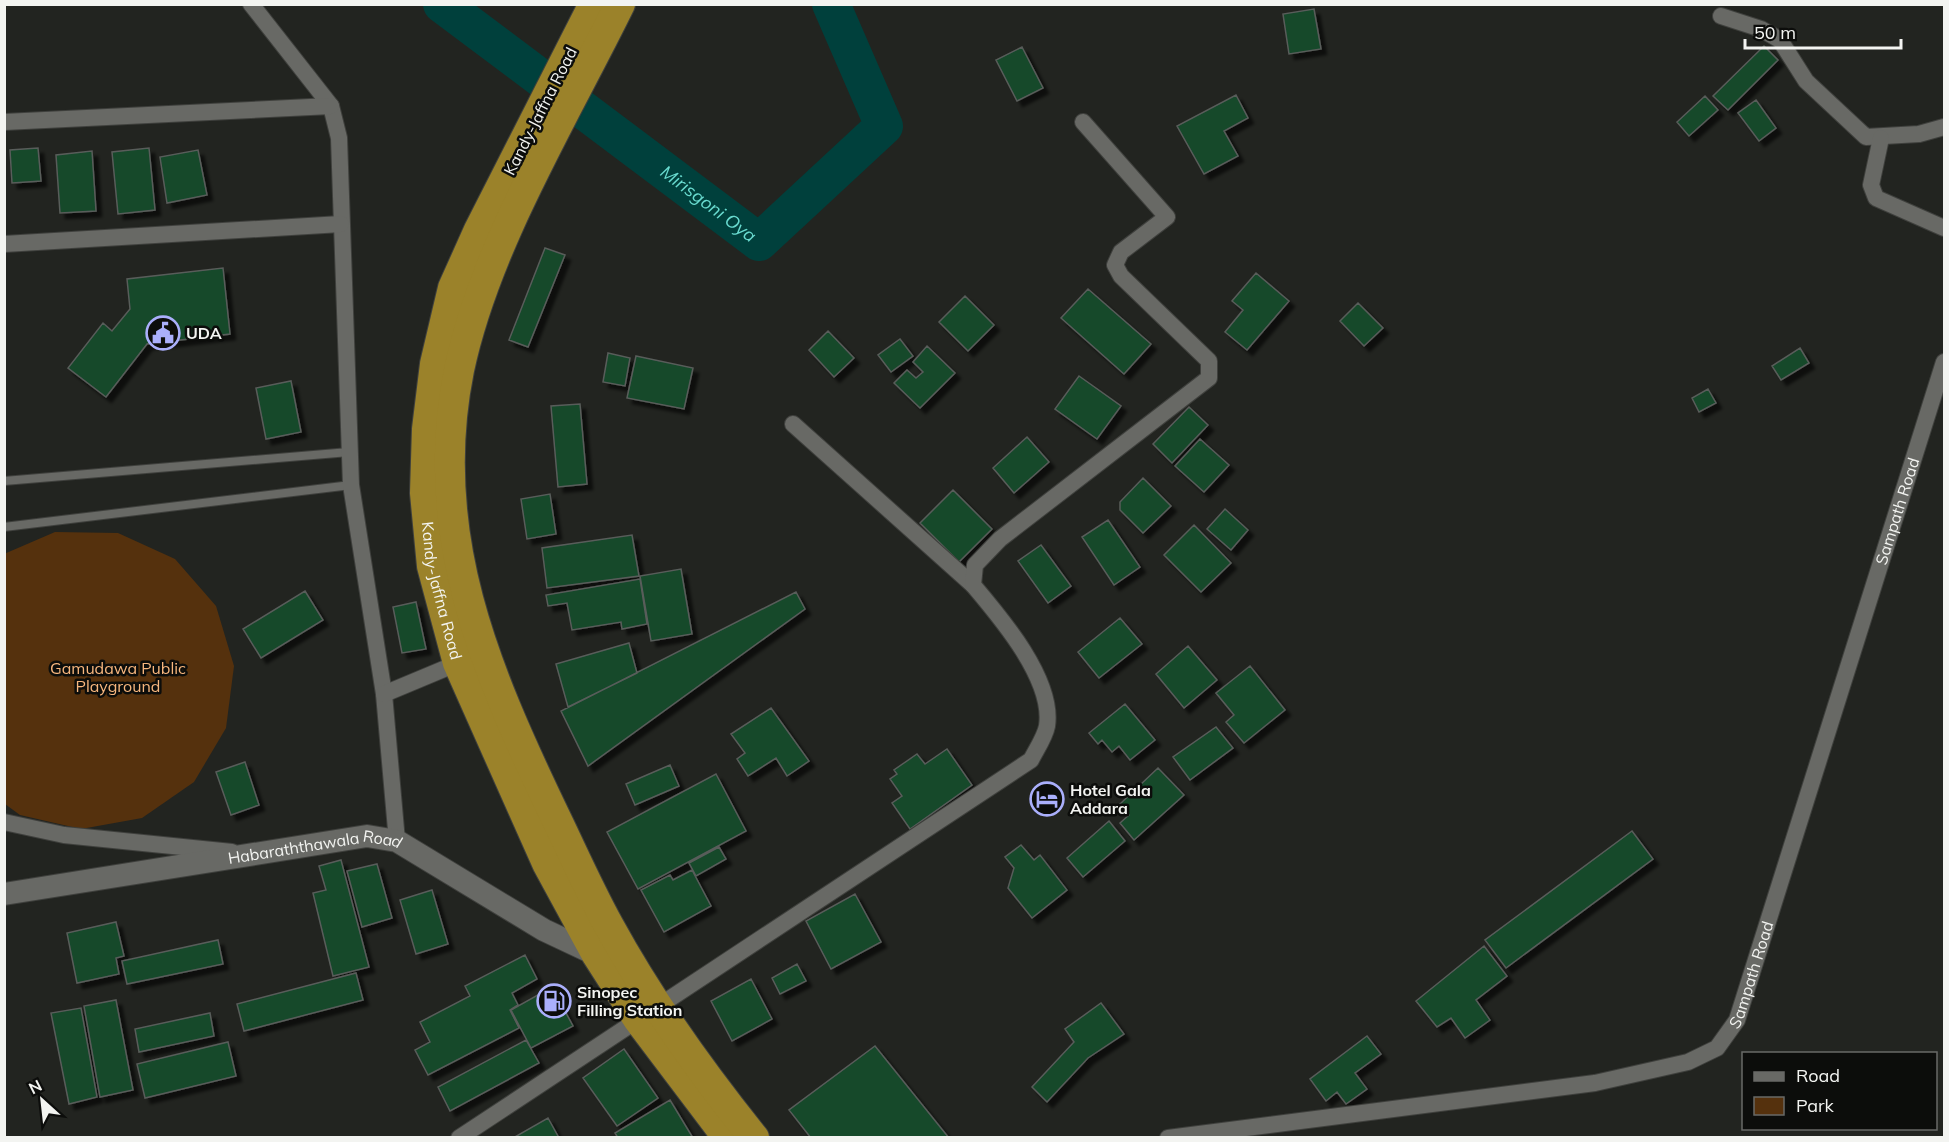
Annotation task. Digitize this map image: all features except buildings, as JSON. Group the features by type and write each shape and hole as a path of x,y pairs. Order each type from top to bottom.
{"highway":[{"name":"Kandy-Jaffna Road","path":"620,4 595,20 513,191 465,259 453,288 435,364 429,408 425,493 432,566 471,658 547,863 597,955 701,1069 754,1137"},
{"name":"Kandy-Jaffna Road","path":"471,658 519,740 649,1013 728,1137"}],"street":[{"path":"251,4 331,106 339,138 351,485 384,694 397,841"},
{"path":"1721,16 1761,29 1780,40 1806,81 1866,137 1881,138 1919,134 1944,127"},
{"path":"4,122 331,106"},
{"path":"973,585 975,565 1000,539 1209,378 1209,361 1121,276 1114,265 1122,252 1167,217 1083,122"},
{"path":"1881,138 1871,185 1876,198 1944,228"},
{"path":"4,244 341,224"},
{"name":"Sampath Road","path":"1168,1137 1595,1083 1688,1062 1717,1048 1737,1020 1944,362"},
{"path":"459,1137 1031,760 1047,727 1046,700 1015,635 973,585 793,424"},
{"path":"384,694 471,658"},
{"path":"4,822 64,835 250,854"},
{"name":"Habaraththawala Road","path":"4,894 367,836 397,841 544,930 597,955"}],"lane":[{"path":"4,481 349,452"},
{"path":"4,526 351,485"}],"green space":[{"name":"Gamudawa Public Playground","path":"55,532 118,533 175,559 216,606 234,666 226,728 194,782 142,818 81,829 20,815 5,804 4,554"}],"waterway":[{"name":"Mirisgoni Oya","path":"442,4 759,242 884,126 831,4"}],"place":[{"name":"UDA","path":"163,333"},
{"name":"Hotel Gala Addara","path":"1047,799"},
{"name":"Sinopec Filling Station","path":"554,1001"}]}
